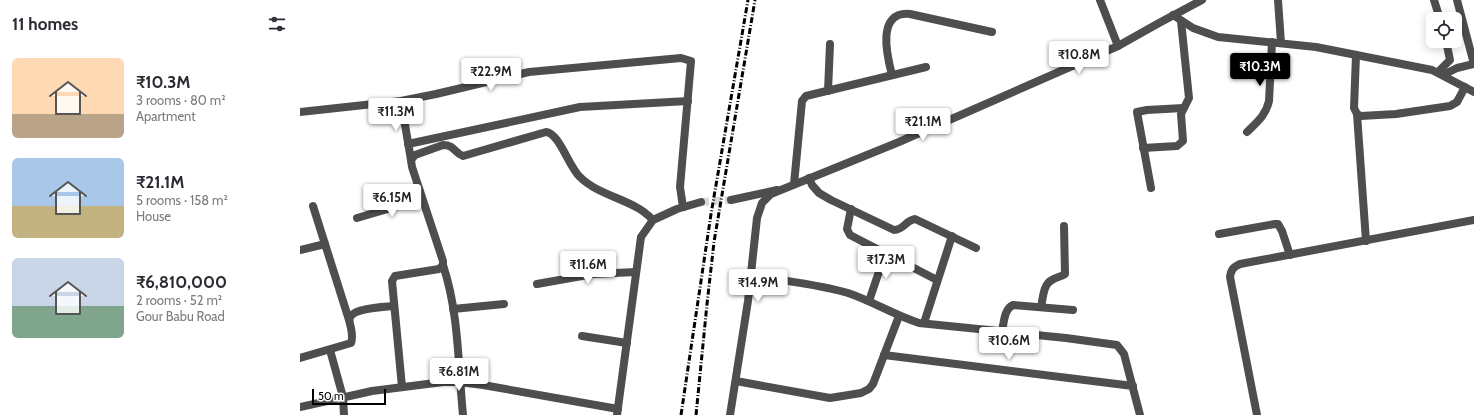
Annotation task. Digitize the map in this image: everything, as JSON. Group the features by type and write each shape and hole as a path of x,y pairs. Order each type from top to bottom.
{"street":[{"path":"1100,0 1118,46"},
{"path":"730,415 751,275 757,218 762,203 771,194 906,139 1056,74 1118,46 1202,0"},
{"path":"1278,0 1281,43"},
{"path":"1434,0 1438,12"},
{"path":"1440,74 1474,64 1457,0"},
{"path":"892,75 886,49 887,31 893,19 898,15 910,14 992,32"},
{"path":"1173,15 1193,28 1218,37 1316,48 1420,67 1440,74 1474,92"},
{"path":"1142,148 1180,145 1183,141 1181,114 1189,98 1181,21"},
{"path":"1247,132 1264,114 1269,101 1272,42"},
{"path":"828,91 830,44"},
{"path":"1440,74 1450,60 1447,48"},
{"path":"1356,55 1354,108 1357,114 1366,241"},
{"path":"300,112 401,100 436,94 529,72 681,58 692,61 680,187 684,207"},
{"path":"794,184 802,101 806,96 926,67"},
{"path":"1357,114 1361,116 1396,114 1443,108 1457,102 1465,87"},
{"path":"401,100 412,167 449,282 463,415"},
{"path":"408,144 580,107 688,102"},
{"path":"1151,188 1142,148 1137,112 1183,108"},
{"path":"411,160 415,155 443,145 451,146 458,154 463,156 546,132 550,133 556,138 571,167 580,177 594,188 638,208 654,220"},
{"path":"809,178 812,185 819,193 894,230 901,229 910,220 914,219 976,248"},
{"path":"731,200 782,189"},
{"path":"357,218 422,199"},
{"path":"300,407 372,390 442,382 460,382 617,412 641,237 654,220 684,207 701,202"},
{"path":"300,358 351,343 352,337 349,320 313,206"},
{"path":"850,209 847,229 850,236 937,280"},
{"path":"1257,415 1230,277 1231,271 1234,267 1240,264 1474,220"},
{"path":"1219,234 1278,224 1282,231 1290,255"},
{"path":"1041,307 1048,283 1064,274 1064,226"},
{"path":"924,323 952,236"},
{"path":"300,250 325,244"},
{"path":"869,301 884,254"},
{"path":"402,387 391,284 392,281 395,276 439,269 443,265"},
{"path":"537,284 593,274 636,272"},
{"path":"751,275 828,288 847,293 918,323 1066,338 1117,346 1124,354 1140,415"},
{"path":"453,309 504,304"},
{"path":"1002,331 1009,307 1018,305 1073,310"},
{"path":"349,320 351,315 357,312 394,306"},
{"path":"736,381 830,398 861,392 868,389 873,384 899,316"},
{"path":"582,336 627,343"},
{"path":"330,350 343,397 344,415"},
{"path":"884,355 1133,386"}],"tunnel":[{"path":"701,202 731,200"}],"railway":[{"path":"681,415 711,214 748,0"},
{"path":"696,415 714,242 755,0"}]}
